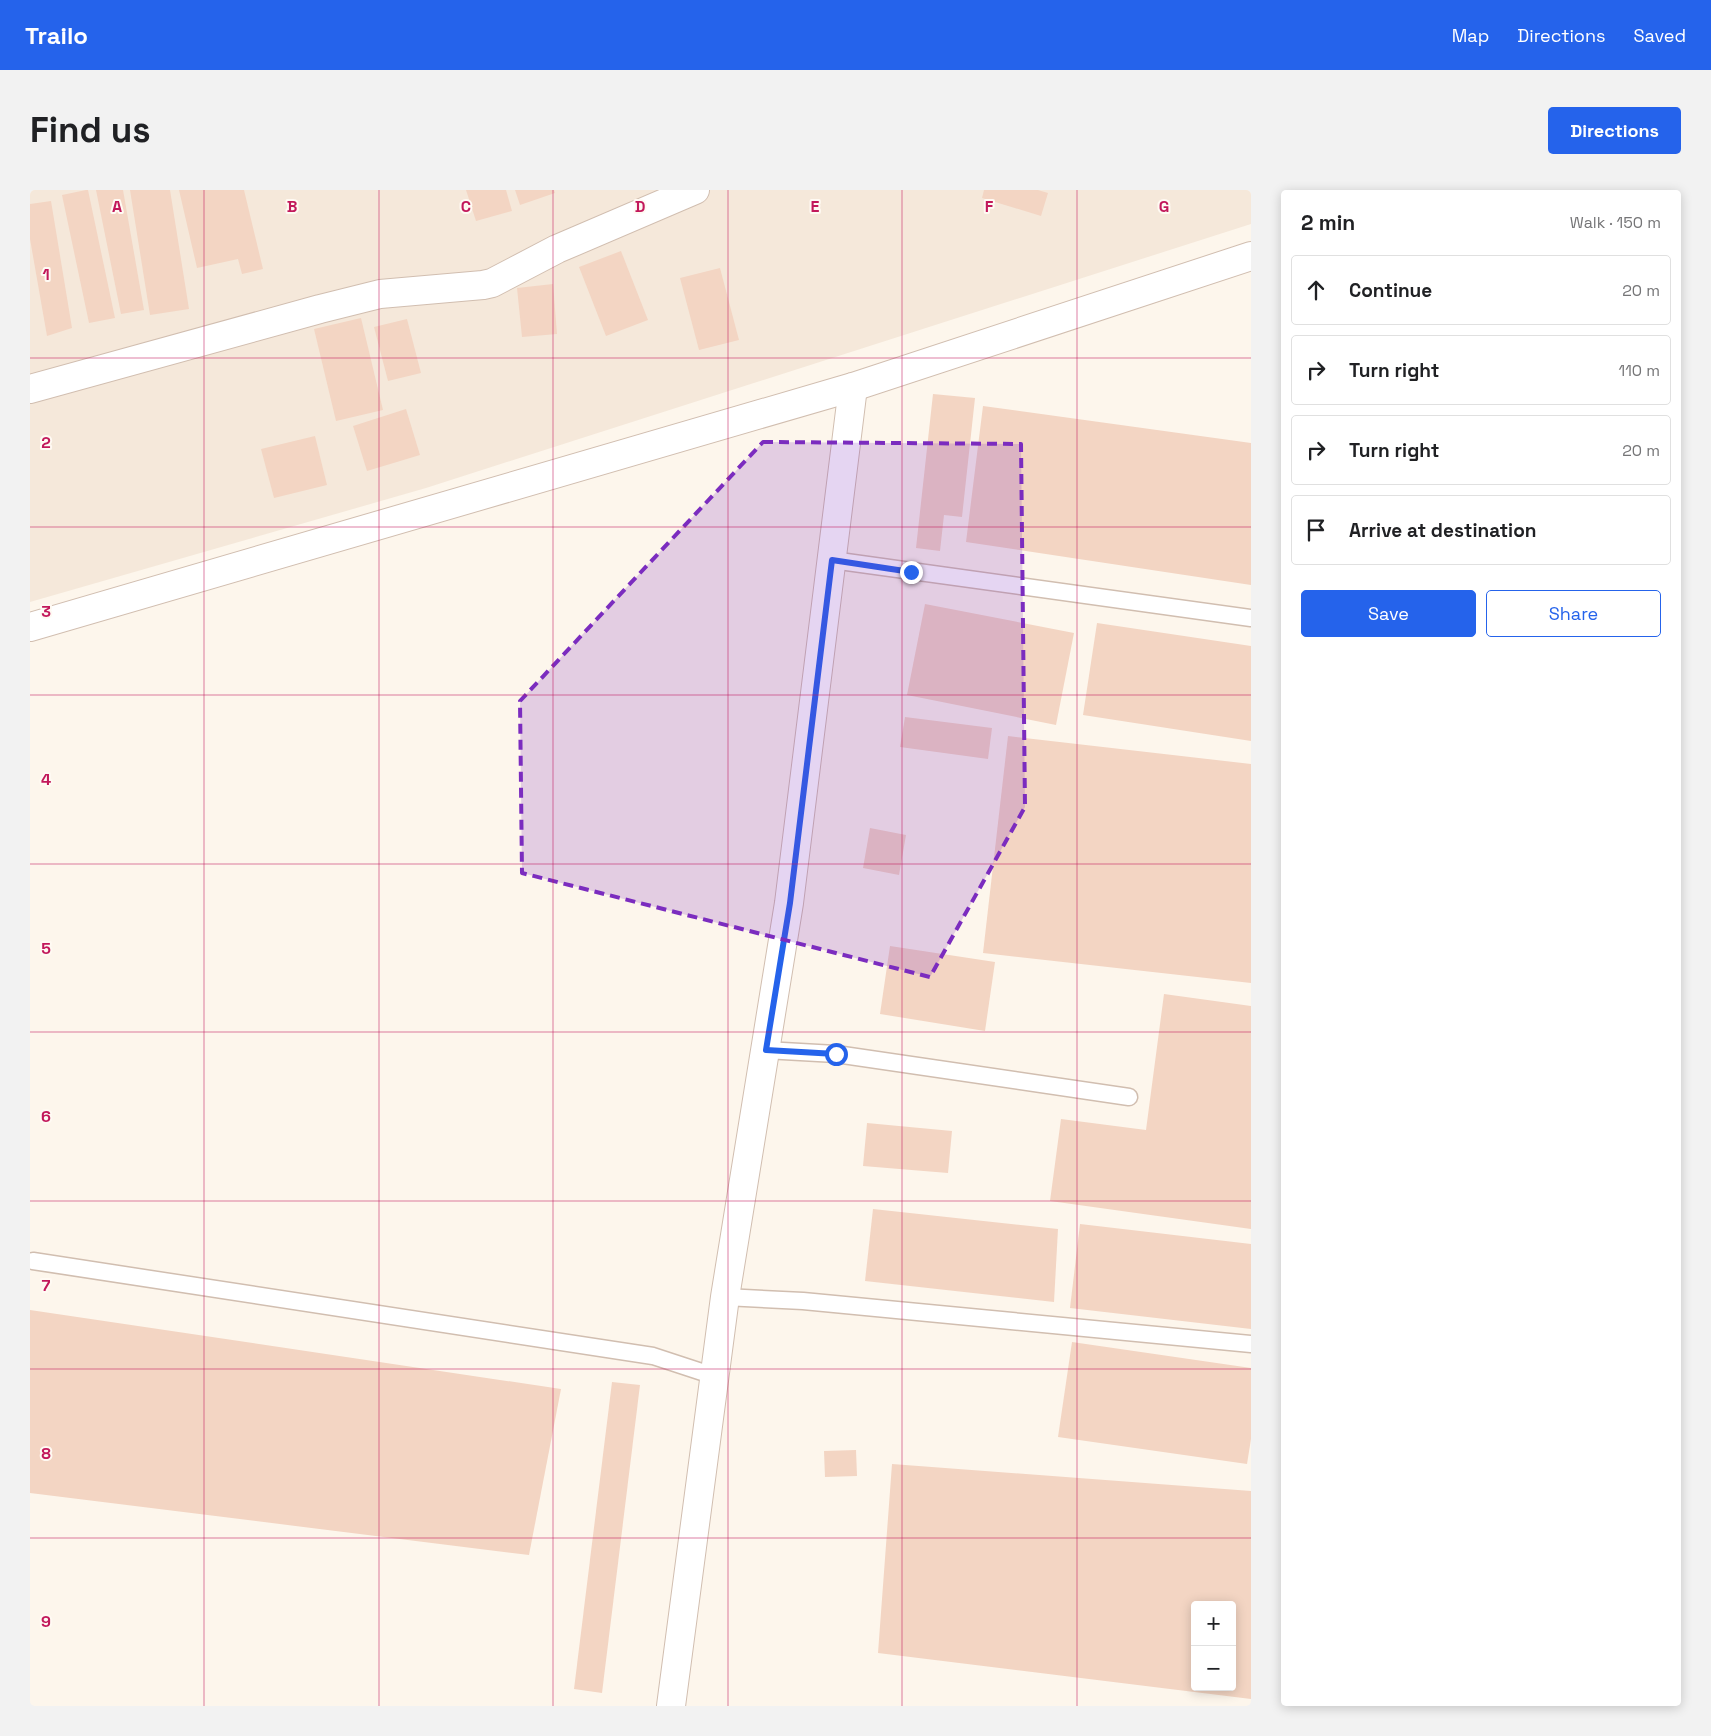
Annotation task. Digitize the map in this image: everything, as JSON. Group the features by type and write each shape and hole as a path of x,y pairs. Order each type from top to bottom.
{"street":[{"path":"30,389 380,294 483,285 557,249 695,190"},
{"path":"30,627 853,387 1251,256"},
{"path":"671,1706 725,1297 790,903 853,387"}],"lane":[{"path":"832,560 1251,618"},
{"path":"766,1050 836,1054 1129,1097"},
{"path":"33,1261 653,1356 714,1376"},
{"path":"725,1297 813,1302 1251,1344"}],"highlighted area":[{"path":"763,442 1021,444 1025,807 930,977 522,873 520,701"}],"shaded area":[{"path":"30,190 1251,190 1251,224 426,488 30,602"}],"building":[{"path":"88,190 115,318 89,323 62,195"},
{"path":"96,190 123,190 144,310 121,314"},
{"path":"130,190 170,190 189,309 150,315"},
{"path":"179,190 244,190 263,269 242,274 238,259 197,268"},
{"path":"466,190 506,190 512,211 476,221"},
{"path":"515,190 554,190 555,193 520,205"},
{"path":"984,190 1038,190 1048,193 1041,216 982,198"},
{"path":"51,201 72,328 47,336 30,239 30,204"},
{"path":"621,251 648,320 606,336 579,267"},
{"path":"720,268 739,340 699,350 680,278"},
{"path":"553,284 557,334 522,337 517,288"},
{"path":"361,318 383,410 336,421 314,329"},
{"path":"407,319 421,373 388,381 374,327"},
{"path":"933,394 975,398 962,517 944,515 940,551 916,548"},
{"path":"983,406 1251,443 1251,585 966,542"},
{"path":"406,409 420,455 367,471 353,426"},
{"path":"315,436 327,485 274,498 261,449"},
{"path":"925,604 1074,633 1056,725 907,695"},
{"path":"1097,623 1251,646 1251,741 1083,715"},
{"path":"905,717 992,728 988,759 900,747"},
{"path":"1008,736 1251,764 1251,983 983,953"},
{"path":"870,828 906,835 899,875 863,868"},
{"path":"890,946 995,962 985,1031 880,1014"},
{"path":"1164,994 1251,1006 1251,1229 1050,1201 1061,1119 1146,1130"},
{"path":"867,1123 952,1131 948,1173 863,1166"},
{"path":"873,1209 1058,1229 1054,1302 865,1281"},
{"path":"1080,1224 1251,1244 1251,1329 1070,1308"},
{"path":"30,1310 561,1389 529,1555 30,1493"},
{"path":"1072,1342 1251,1368 1251,1439 1247,1464 1058,1437"},
{"path":"612,1382 640,1385 602,1693 574,1689"},
{"path":"856,1450 857,1476 825,1477 824,1451"},
{"path":"892,1464 1251,1491 1251,1699 878,1653"}],"route":[{"path":"836,1054 766,1050 790,903 832,560 911,572"}]}
